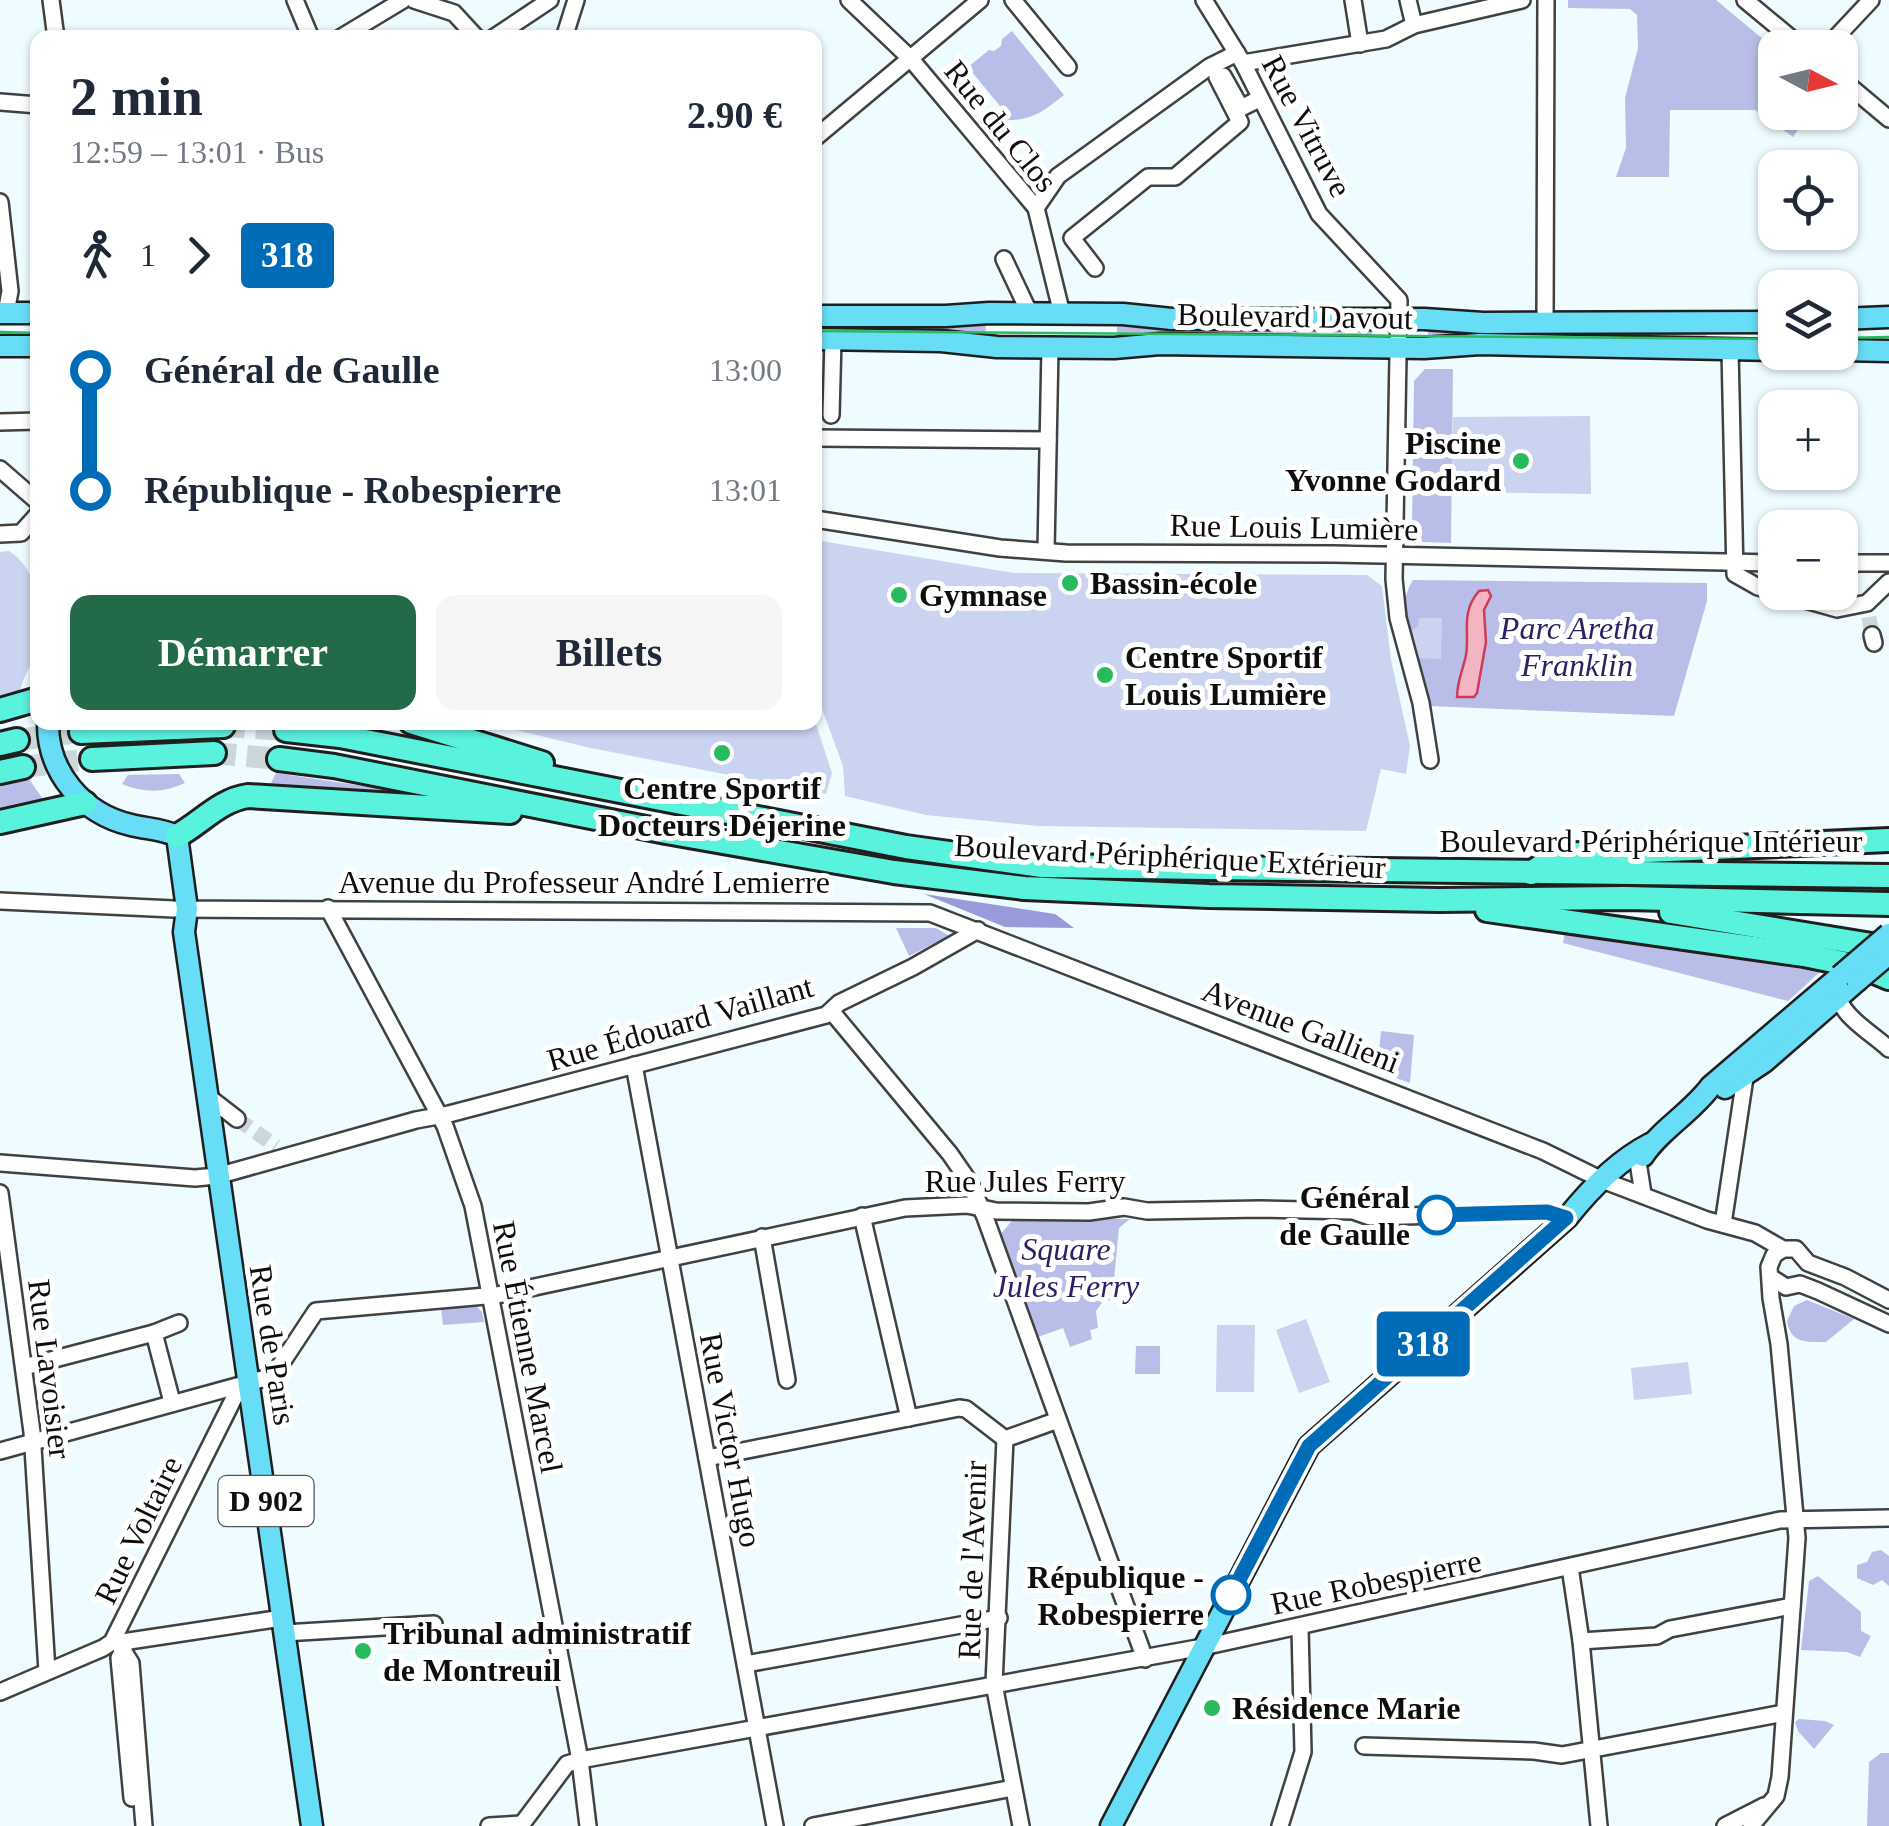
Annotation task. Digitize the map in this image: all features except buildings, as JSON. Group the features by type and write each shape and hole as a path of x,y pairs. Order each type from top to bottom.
{"highway":[{"path":"0,710 30,701"},
{"path":"82,732 129,730"},
{"name":"Boulevard Périphérique Intérieur","path":"286,730 340,736 906,847 1042,866 1889,876"},
{"path":"443,730 626,791"},
{"path":"92,759 214,753"},
{"name":"Boulevard Périphérique Extérieur","path":"279,759 334,766 666,832 894,872 1024,888 1440,900 1625,898 1889,904"},
{"path":"166,833 204,820 228,799 248,796 518,813 666,832"},
{"path":"0,822 85,803"},
{"path":"1530,873 1558,855 1889,840"},
{"path":"1855,874 1889,864"},
{"path":"1625,898 1663,910 1889,951"},
{"path":"1440,900 1501,913 1804,956 1863,967 1889,978"}],"main road":[{"path":"3,313 30,313"},
{"name":"Boulevard Davout","path":"822,316 1062,314 1545,324 1758,322"},
{"path":"1858,318 1889,317"},
{"name":"Boulevard Davout","path":"824,339 942,340 982,347 1050,348 1160,344 1758,350"},
{"path":"0,346 30,346"},
{"path":"1858,350 1889,351"},
{"path":"49,730 54,760 67,784 85,803 116,821 166,833"},
{"name":"Rue de Paris","path":"166,833 184,932 245,1384 312,1826"},
{"path":"1111,1826 1309,1446 1566,1218 1587,1207 1634,1152 1650,1144 1701,1100 1743,1077 1889,934"},
{"path":"1701,1100 1711,1086 1756,1048 1889,951"},
{"path":"1608,1182 1638,1162 1650,1144"}],"street":[{"path":"51,0 55,30"},
{"path":"295,0 308,30"},
{"path":"353,30 402,0"},
{"path":"414,0 454,14 469,30"},
{"path":"505,30 550,0"},
{"path":"567,30 576,0"},
{"name":"Rue du Clos","path":"849,0 910,58 1036,208 1062,314"},
{"path":"822,132 980,0"},
{"path":"1013,0 1068,67"},
{"name":"Rue Vitruve","path":"1204,0 1240,58 1319,214 1399,300 1400,319"},
{"path":"1354,0 1360,44"},
{"path":"1408,0 1414,26"},
{"path":"1036,208 1058,176 1208,67 1240,58 1386,39 1414,26 1522,0"},
{"path":"1545,324 1546,0"},
{"path":"1745,0 1764,6 1786,30"},
{"path":"1843,30 1871,0"},
{"path":"1095,268 1072,238 1148,176 1175,177 1240,122 1217,76 1223,76 1240,108 1259,98"},
{"path":"1858,93 1889,119"},
{"path":"0,102 30,104"},
{"path":"0,202 10,291 3,313"},
{"path":"1004,259 1030,314"},
{"path":"1400,319 1398,618 1421,703 1430,760"},
{"path":"824,339 831,415"},
{"path":"1046,551 1050,348"},
{"path":"1730,350 1735,574 1758,587"},
{"path":"0,422 30,421"},
{"path":"822,438 1048,440"},
{"path":"0,469 30,495"},
{"name":"Rue Louis Lumière","path":"822,520 1000,548 1046,551 1758,563"},
{"path":"0,534 21,533 30,523"},
{"path":"1858,563 1889,563"},
{"path":"1858,609 1868,610 1889,582"},
{"name":"Avenue du Professeur André Lemierre","path":"0,902 180,909 900,912 930,913 978,930"},
{"name":"Rue Étienne Marcel","path":"328,908 438,1116 472,1206 578,1752 588,1826"},
{"name":"Rue Édouard Vaillant","path":"0,1163 194,1178 217,1176 283,1150 438,1116 832,1012 840,1003 913,968 978,930"},
{"name":"Avenue Gallieni","path":"978,930 1543,1151 1608,1182 1755,1233 1777,1253"},
{"path":"1842,984 1858,1024 1889,1050"},
{"path":"832,1012 970,1183 1145,1659"},
{"path":"1731,1227 1743,1077 1756,1048"},
{"name":"Rue Victor Hugo","path":"634,1065 776,1826"},
{"path":"206,1094 237,1119"},
{"path":"1638,1162 1643,1194"},
{"name":"Rue Lavoisier","path":"0,1193 33,1441 47,1672"},
{"name":"Rue Jules Ferry","path":"245,1384 277,1374 316,1311 489,1296 905,1208 966,1205 996,1211 1088,1212 1124,1207 1147,1211 1353,1211 1370,1217 1547,1212 1566,1218"},
{"path":"862,1216 908,1418"},
{"path":"762,1238 787,1380"},
{"path":"1750,1826 1772,1802 1780,1777 1798,1538 1769,1267 1777,1253 1800,1251 1808,1263 1808,1274 1782,1302 1776,1325"},
{"path":"1808,1263 1889,1300"},
{"path":"1772,1278 1780,1286 1796,1286 1889,1324"},
{"path":"24,1367 154,1333 179,1322"},
{"path":"154,1333 172,1402"},
{"path":"0,1451 245,1384"},
{"name":"Rue Voltaire","path":"0,1692 118,1645 245,1384"},
{"path":"707,1458 966,1409 1005,1438 1058,1420"},
{"name":"Rue de l'Avenir","path":"1005,1438 994,1684 1020,1826"},
{"name":"Rue Robespierre","path":"578,1752 757,1727 1145,1659 1795,1519 1889,1518"},
{"path":"1570,1567 1598,1825"},
{"path":"1581,1641 1658,1636 1670,1629 1792,1606"},
{"path":"746,1664 999,1618"},
{"path":"118,1645 283,1626 434,1624"},
{"path":"1280,1826 1303,1752 1300,1628"},
{"path":"118,1645 134,1826"},
{"path":"118,1645 131,1662 144,1826"},
{"path":"1364,1746 1562,1755 1784,1713"},
{"path":"489,1826 523,1825 578,1752"},
{"path":"813,1826 1013,1788"},
{"path":"1725,1826 1772,1802"}],"green space":[{"path":"1568,0 1716,0 1758,35 1758,112 1670,110 1669,177 1616,177 1626,148 1625,98 1638,48 1637,15 1630,9 1568,8"},
{"path":"1012,31 1064,95 1038,114 1008,120 968,67 989,50 1001,46 1002,39"},
{"path":"986,318 985,342 822,334 822,321"},
{"path":"1117,319 1372,328 1372,338 1117,343"},
{"path":"1428,328 1707,330 1706,341 1428,339"},
{"path":"1425,369 1453,369 1451,543 1423,542 1412,530 1414,381"},
{"name":"Parc Aretha Franklin","path":"1413,580 1707,583 1707,601 1674,716 1429,706 1405,626 1404,610"},
{"path":"276,773 430,796 428,799 268,789"},
{"path":"179,774 185,783 162,790 122,784 128,775"},
{"path":"29,779 47,805 0,815 0,785"},
{"path":"896,928 936,928 949,936 909,956"},
{"path":"1565,932 1646,941 1821,971 1788,1001 1563,943"},
{"path":"1381,1031 1414,1035 1410,1083 1377,1071"},
{"name":"Square Jules Ferry","path":"1014,1218 1130,1219 1119,1228 1112,1300 1103,1301 1096,1311 1098,1328 1090,1330 1092,1339 1070,1347 1063,1328 1038,1337 1001,1234"},
{"path":"1807,1300 1854,1319 1826,1342 1800,1340 1792,1334 1787,1321 1794,1306"},
{"path":"476,1306 484,1322 443,1325 441,1308"},
{"path":"1136,1346 1160,1346 1160,1374 1135,1374"},
{"path":"1881,1550 1889,1556 1889,1586 1882,1580 1873,1585 1857,1578 1857,1565 1867,1562 1872,1552"},
{"path":"1818,1576 1861,1612 1861,1631 1871,1636 1860,1657 1847,1652 1801,1650 1809,1581"},
{"path":"1799,1719 1834,1725 1814,1749 1798,1731 1795,1722"},
{"path":"1881,1753 1889,1753 1889,1826 1867,1826 1869,1762"}],"shaded area":[{"name":"Piscine Yvonne Godard","path":"1590,416 1591,494 1451,492 1453,417"},
{"name":"Centre Sportif Louis Lumière","path":"822,541 1014,573 1367,575 1382,586 1391,660 1410,746 1406,774 1381,769 1366,831 1038,826 926,815 845,796 843,766 822,709"},
{"path":"9,551 30,574 30,666 20,690 0,698 0,552"},
{"path":"1488,590 1491,596 1484,610 1486,642 1477,693 1474,697 1457,697 1470,607 1479,591"},
{"path":"1419,618 1442,618 1441,659 1417,658 1412,631"},
{"name":"Centre Sportif Docteurs Déjerine","path":"517,730 818,730 832,773 826,794"},
{"path":"924,894 1055,914 1074,928 1005,927"},
{"path":"1306,1319 1330,1382 1299,1393 1276,1330"},
{"path":"1217,1325 1255,1325 1254,1392 1216,1392"},
{"path":"1688,1362 1692,1394 1634,1400 1631,1368"}],"tunnel":[{"path":"1869,617 1872,635"},
{"path":"17,740 81,732"},
{"path":"214,753 279,759"},
{"path":"23,767 92,759"},
{"path":"237,1119 276,1146"}],"tram line":[{"path":"822,331 1758,339"},
{"path":"0,332 30,333"},
{"path":"1858,338 1889,337"}],"bus line":[{"name":"318","path":"1231,1595 1309,1446 1566,1218 1547,1212 1437,1215"}],"place":[{"name":"Piscine Yvonne Godard","path":"1521,461"},
{"name":"Bassin-école","path":"1070,583"},
{"name":"Gymnase","path":"899,595"},
{"name":"Centre Sportif Louis Lumière","path":"1105,675"},
{"name":"Centre Sportif Docteurs Déjerine","path":"722,753"},
{"name":"Général de Gaulle","path":"1437,1215"},
{"name":"République - Robespierre","path":"1231,1595"},
{"name":"Tribunal administratif de Montreuil","path":"363,1651"},
{"name":"Résidence Marie","path":"1212,1708"}]}
